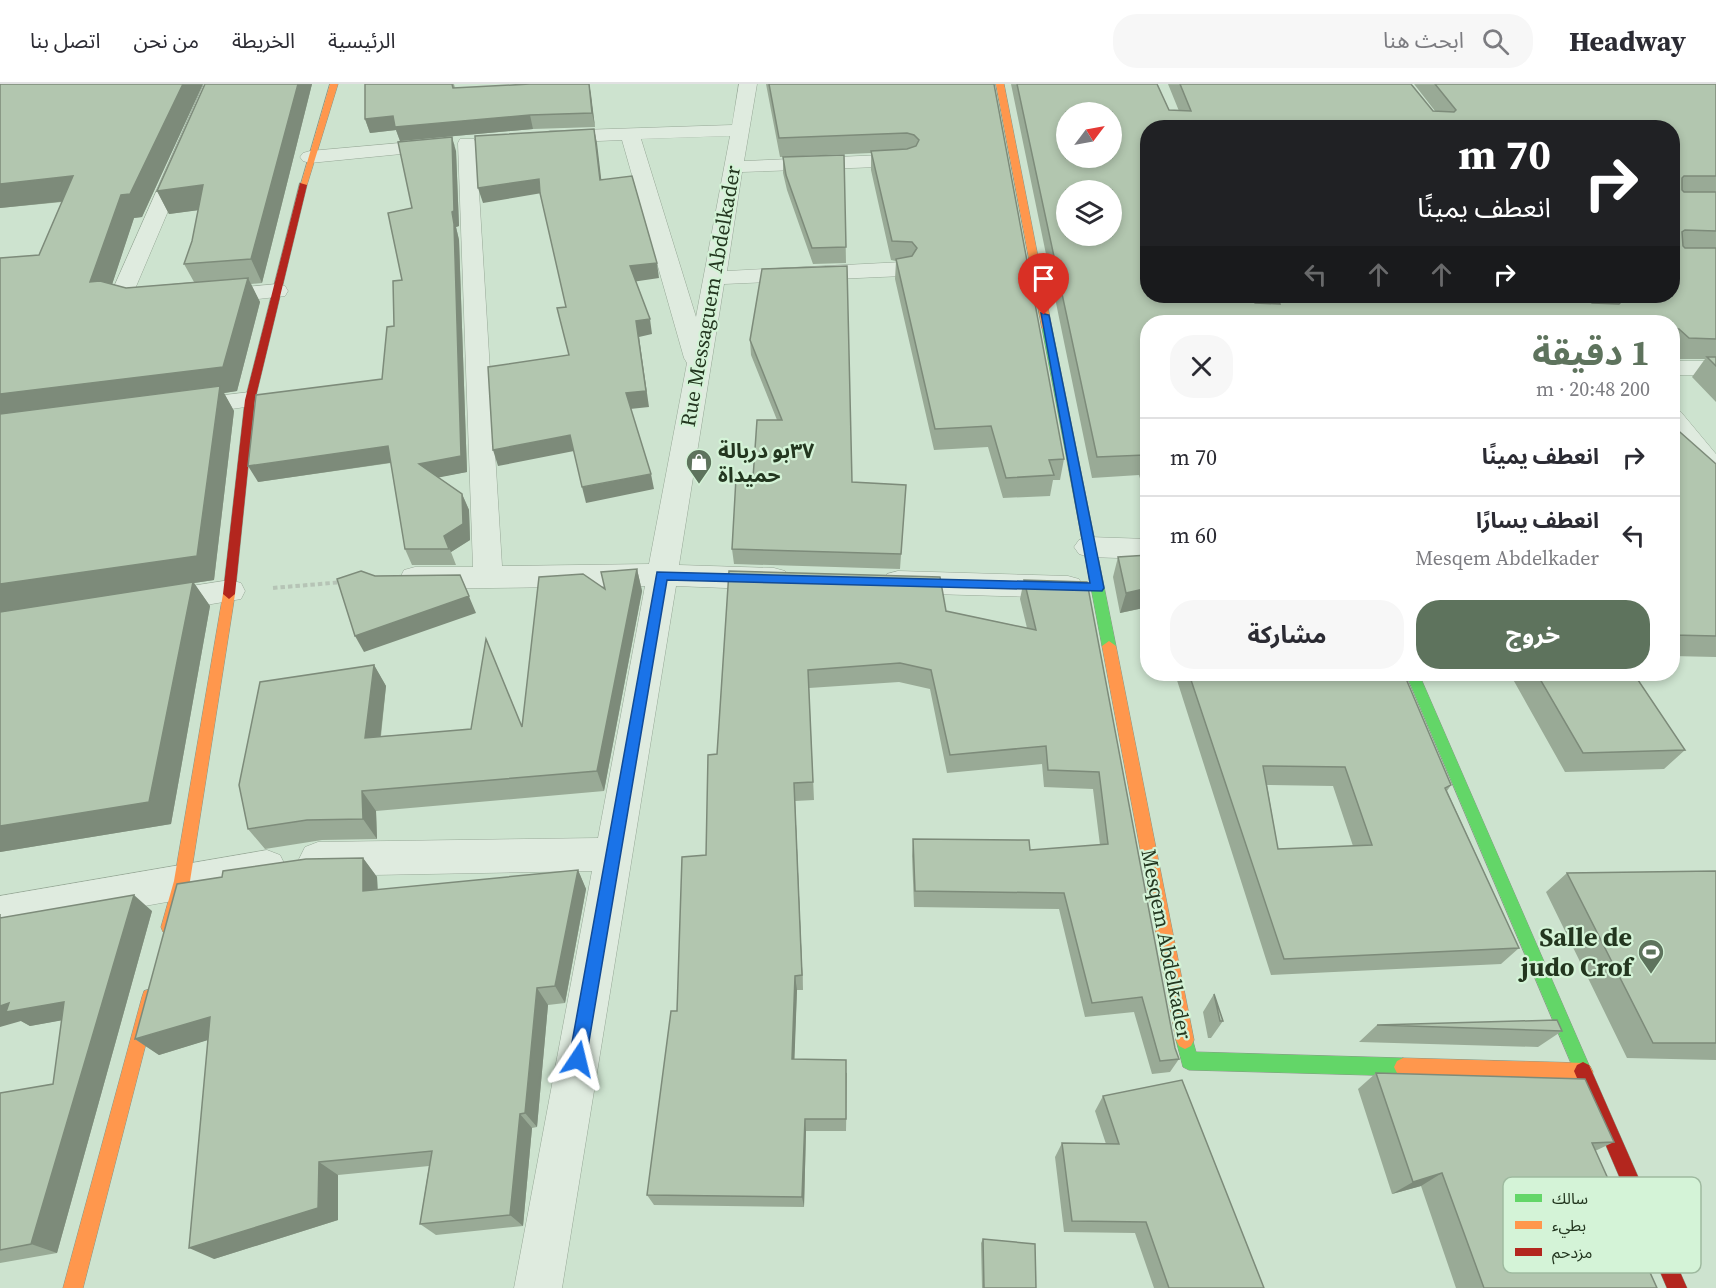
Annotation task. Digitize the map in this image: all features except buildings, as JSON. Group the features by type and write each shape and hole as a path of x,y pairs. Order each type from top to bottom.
{"street":[{"path":"174,300 140,303 125,300 124,289 213,84"},
{"path":"166,937 182,880 230,591 250,400 310,157 334,84"},
{"name":"Rue Messaguem Abdelkader","path":"538,1288 748,84"},
{"name":"Mesqem Abdelkader","path":"999,84 1189,1061 1584,1072"},
{"path":"533,137 740,130"},
{"path":"630,134 698,365"},
{"path":"310,157 478,142 488,576"},
{"path":"733,167 906,160"},
{"path":"714,278 903,269"},
{"path":"197,298 277,291"},
{"path":"1680,368 1716,368"},
{"path":"159,411 250,400"},
{"path":"1680,428 1716,472"},
{"path":"1089,547 1140,549"},
{"path":"383,579 661,575 803,579"},
{"path":"873,582 1097,588"},
{"path":"127,607 230,591"},
{"path":"1415,681 1629,1177"},
{"path":"0,914 182,880 322,859 613,854"},
{"path":"73,1288 154,982"},
{"path":"1671,1273 1677,1288"}],"path":[{"path":"230,591 383,579"}],"traffic: fast":[{"path":"1047,328 1109,646"},
{"path":"1415,681 1583,1071"},
{"path":"1185,1040 1189,1061 1403,1067"}],"traffic: slow":[{"path":"303,185 334,84"},
{"path":"1000,84 1047,328"},
{"path":"169,927 182,881 229,594"},
{"path":"1109,646 1185,1040"},
{"path":"73,1288 150,997"},
{"path":"1403,1067 1584,1072"}],"traffic: jam":[{"path":"229,594 250,400 303,185"},
{"path":"1583,1071 1629,1177"},
{"path":"1671,1273 1677,1288"}],"place":[{"name":"٣٧بو دربالة حميداة","path":"699,485"},
{"name":"Salle de judo Crof","path":"1651,975"}],"route":[{"path":"578,1059 661,575 1097,588 1044,315"}]}
